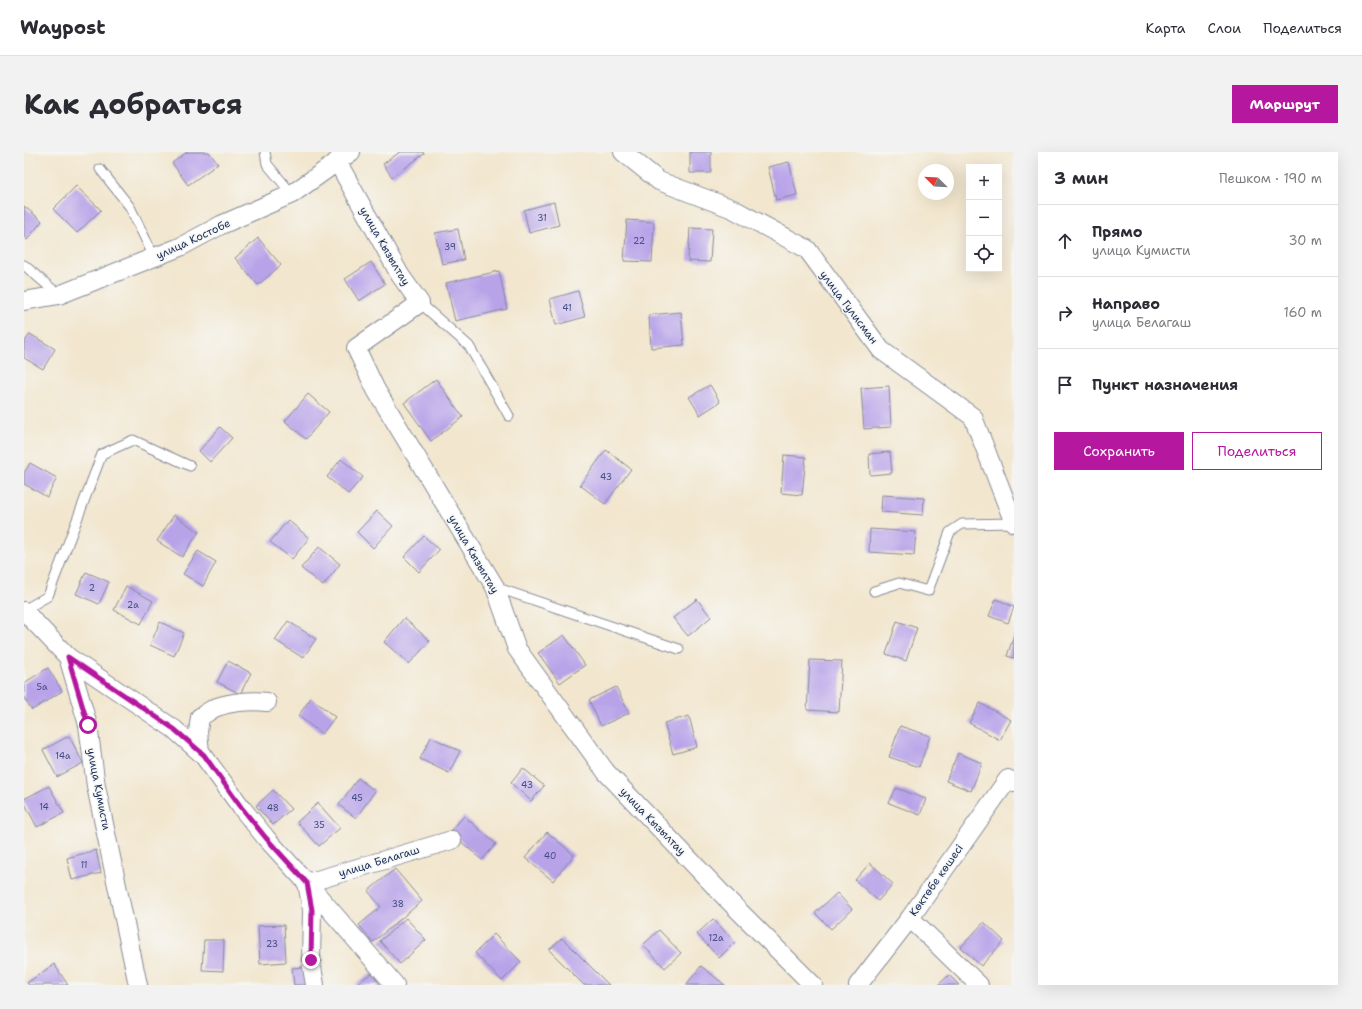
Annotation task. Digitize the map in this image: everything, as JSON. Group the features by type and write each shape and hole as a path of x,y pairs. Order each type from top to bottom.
{"street":[{"name":"улица Гулисман","path":"623,152 659,181 732,209 807,249 881,350 973,417 1014,523"},
{"name":"улица Костобе","path":"24,301 59,295 180,246 221,225 292,194 344,157"},
{"name":"улица Кызылтау","path":"344,157 400,276 420,303 356,348 376,390 495,587 518,649 606,772 727,899 813,985"},
{"name":"улица Кумисти","path":"24,610 68,657 88,725 96,786 138,985"},
{"path":"68,657 174,729 200,752 266,838 395,985"},
{"path":"200,752 198,732 200,717 216,707 240,702 267,702"},
{"name":"Көктөбе көшесі","path":"858,985 910,918 1012,777"},
{"name":"улица Белагаш","path":"307,883 452,840"},
{"path":"307,883 312,910 311,960 315,985"},
{"path":"910,918 979,985"}],"lane":[{"path":"265,152 267,164 292,194"},
{"path":"100,169 130,207 154,257"},
{"path":"24,265 59,295"},
{"path":"420,303 469,346 509,416"},
{"path":"24,610 48,596 102,454 133,440 190,466"},
{"path":"874,590 899,583 928,591 950,532 962,524 1014,523"},
{"path":"495,587 679,649"}],"building":[{"path":"187,152 209,152 218,164 188,185 172,163"},
{"path":"400,152 423,152 424,154 392,177 383,164"},
{"path":"690,152 711,152 711,173 690,173"},
{"path":"789,162 797,195 776,200 768,167"},
{"path":"76,186 101,210 77,233 53,209"},
{"path":"554,202 559,225 529,233 524,210"},
{"path":"24,206 42,221 27,240 24,237"},
{"path":"627,220 654,222 652,262 624,261"},
{"path":"690,228 712,229 710,262 688,261"},
{"path":"458,229 464,260 442,264 435,233"},
{"path":"258,238 281,265 258,285 235,258"},
{"path":"371,262 385,284 359,301 345,279"},
{"path":"499,271 507,309 455,321 446,283"},
{"path":"578,291 585,317 556,325 550,299"},
{"path":"681,312 684,345 651,348 649,315"},
{"path":"30,334 55,349 43,369 24,358 24,343"},
{"path":"436,379 463,417 431,441 404,403"},
{"path":"710,385 720,402 700,415 689,397"},
{"path":"889,386 891,427 864,429 861,388"},
{"path":"308,394 329,412 306,439 285,421"},
{"path":"220,427 232,438 210,462 199,451"},
{"path":"606,450 631,469 605,504 580,485"},
{"path":"890,452 892,473 870,475 869,454"},
{"path":"784,455 806,457 802,495 781,493"},
{"path":"341,459 363,477 348,494 327,477"},
{"path":"30,463 57,478 47,497 24,484 24,473"},
{"path":"882,495 924,498 923,515 881,512"},
{"path":"377,511 393,526 373,548 357,532"},
{"path":"174,515 199,532 182,557 157,541"},
{"path":"288,520 309,538 292,559 270,542"},
{"path":"870,529 916,532 914,555 869,552"},
{"path":"424,536 439,550 419,572 404,557"},
{"path":"319,547 340,564 323,586 301,568"},
{"path":"198,551 216,562 203,586 183,574"},
{"path":"86,572 109,582 99,604 76,594"},
{"path":"126,586 153,601 141,624 114,610"},
{"path":"697,599 711,617 688,636 673,618"},
{"path":"996,599 1014,607 1008,623 989,616"},
{"path":"404,618 430,641 409,664 384,642"},
{"path":"288,621 316,639 303,658 275,640"},
{"path":"897,621 917,628 906,661 886,654"},
{"path":"160,622 184,633 174,656 150,645"},
{"path":"564,635 585,665 560,683 538,653"},
{"path":"1014,635 1014,658 1007,656"},
{"path":"810,660 842,661 839,712 807,710"},
{"path":"228,661 251,673 240,694 217,682"},
{"path":"48,668 62,691 32,710 24,698 24,683"},
{"path":"616,687 629,713 601,726 589,700"},
{"path":"311,698 335,717 322,734 298,716"},
{"path":"980,703 1011,720 1000,740 969,723"},
{"path":"689,716 697,747 673,754 664,723"},
{"path":"900,726 930,736 919,767 889,757"},
{"path":"69,736 83,763 57,777 43,750"},
{"path":"431,737 460,751 449,773 420,759"},
{"path":"958,753 982,763 971,791 946,781"},
{"path":"523,768 544,786 531,801 511,783"},
{"path":"358,778 375,791 356,818 339,805"},
{"path":"49,786 64,813 37,827 24,802 24,799"},
{"path":"896,788 926,799 920,815 889,803"},
{"path":"273,790 291,809 273,825 256,806"},
{"path":"318,803 340,828 319,846 297,822"},
{"path":"464,816 496,844 482,860 450,832"},
{"path":"547,832 574,855 553,881 525,858"},
{"path":"96,850 101,873 72,880 67,858"},
{"path":"870,863 893,884 878,901 855,880"},
{"path":"395,869 422,901 373,942 359,925 381,907 368,891"},
{"path":"837,893 852,909 831,929 815,913"},
{"path":"406,918 426,940 400,964 380,941"},
{"path":"713,919 735,942 719,958 697,934"},
{"path":"984,922 1004,941 981,966 961,947"},
{"path":"284,925 286,962 260,964 258,926"},
{"path":"659,930 681,953 665,968 643,945"},
{"path":"494,934 521,962 502,981 475,953"},
{"path":"562,938 609,985 584,985 549,950"},
{"path":"204,940 224,940 223,971 202,970"},
{"path":"54,964 68,985 29,985 27,983"},
{"path":"701,966 725,985 686,985"},
{"path":"306,967 308,985 294,985 292,968"},
{"path":"372,973 380,985 354,985"},
{"path":"949,975 959,985 938,985"}],"route":[{"path":"88,725 68,657 174,729 204,755 241,807 266,838 307,883 312,910 311,960"}]}
